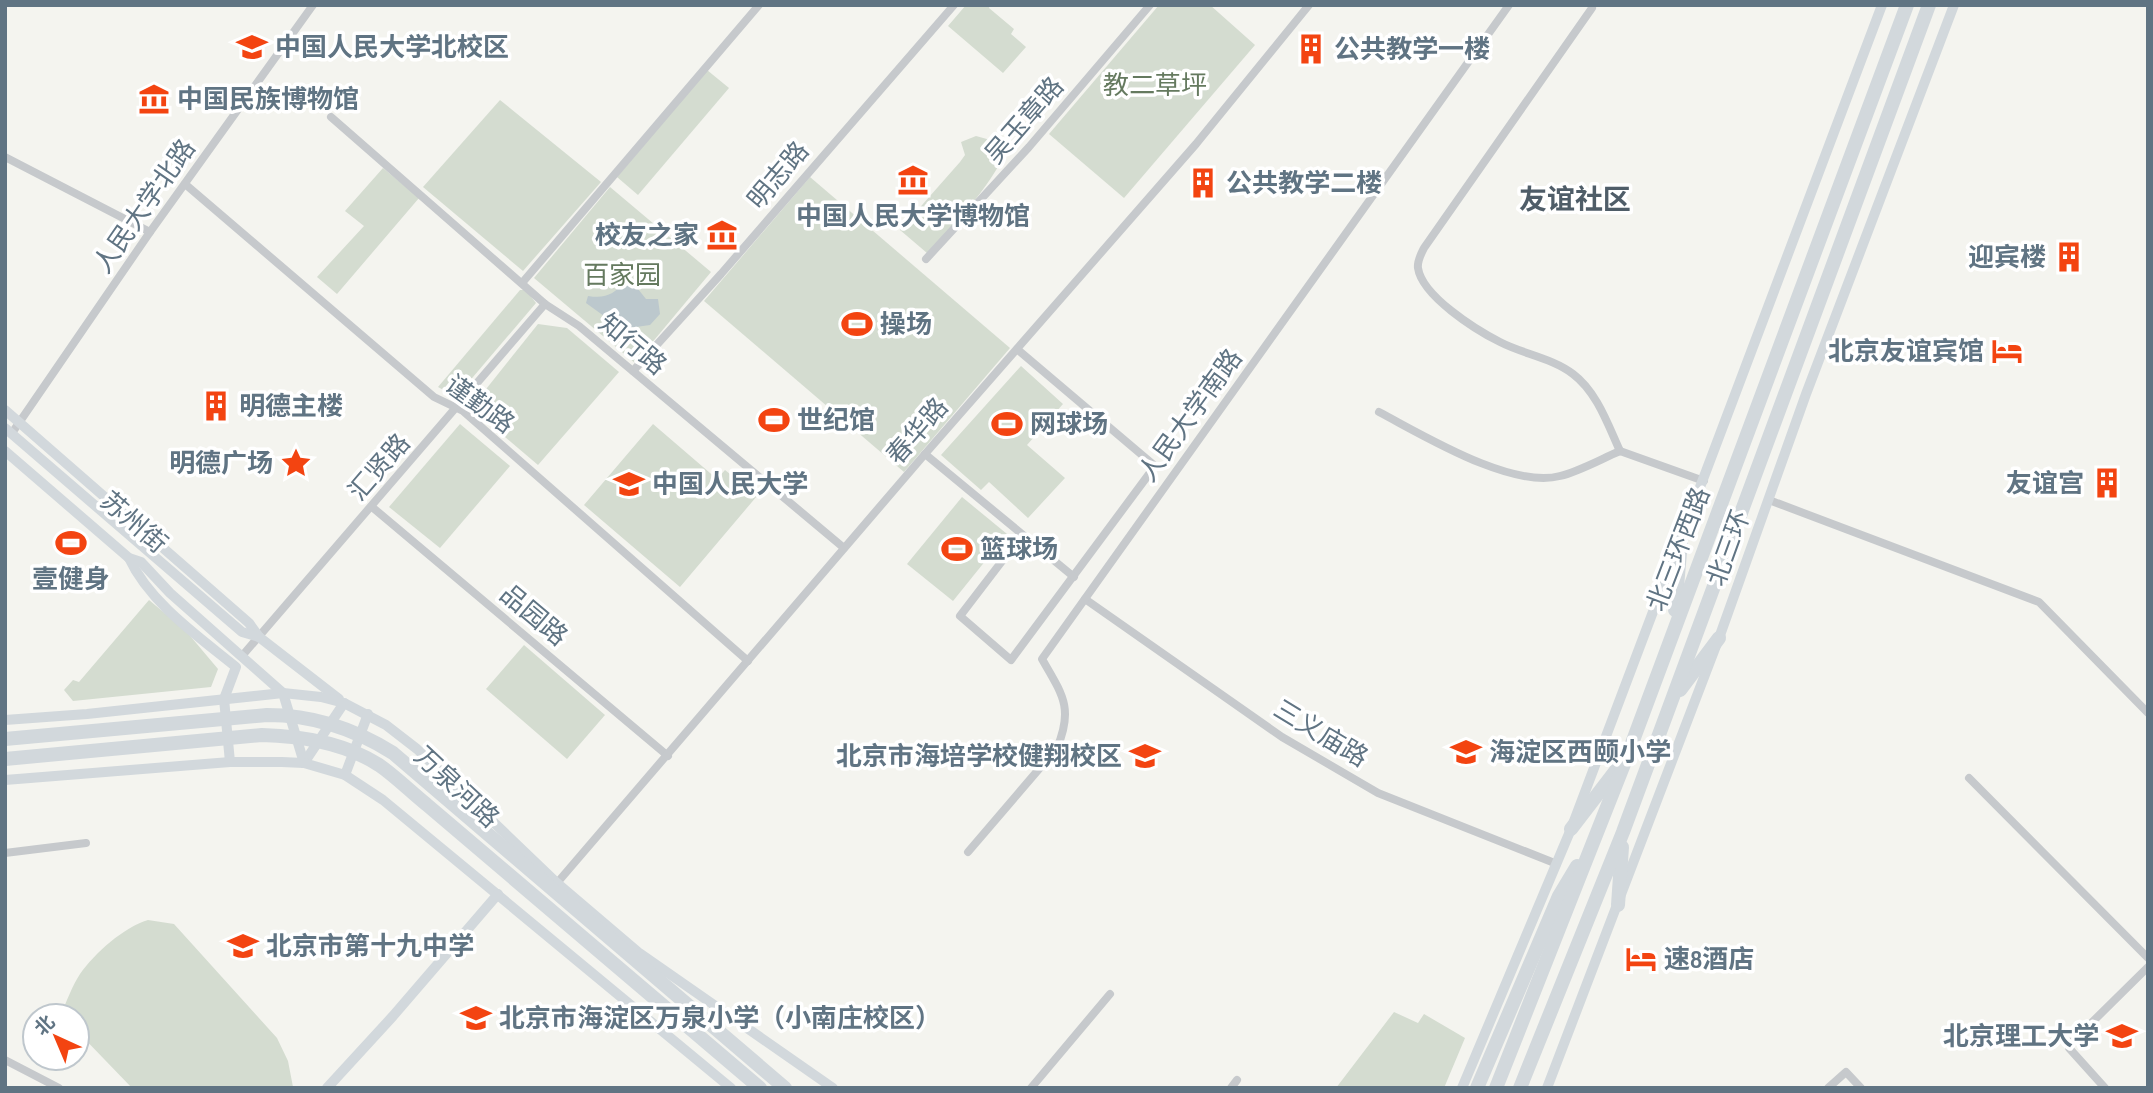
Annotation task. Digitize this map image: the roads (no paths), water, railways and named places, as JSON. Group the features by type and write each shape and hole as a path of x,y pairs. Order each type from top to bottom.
{"highway":[{"name":"北三环","path":"1497,1086 1628,754 1907,5"},
{"name":"北三环","path":"1520,1088 1623,832 1929,5"},
{"path":"1674,629 1681,541"},
{"path":"1671,703 1719,638"},
{"name":"万泉河路","path":"5,739 285,715 335,725 375,742 393,753 437,790 785,1088"},
{"name":"万泉河路","path":"5,760 262,735 291,736 347,750 380,766 756,1086"},
{"path":"1571,829 1628,754"},
{"path":"1477,1088 1559,896 1600,826"},
{"path":"1618,905 1623,832"},
{"path":"756,1063 793,1088"}],"street":[{"name":"人民大学北路","path":"8,430 20,422 150,232 313,5"},
{"path":"522,283 759,5"},
{"name":"明志路","path":"633,371 721,274 954,5"},
{"name":"吴玉章路","path":"926,259 1029,148 1150,5"},
{"name":"春华路","path":"557,883 925,454 1196,144 1309,5"},
{"name":"人民大学南路","path":"968,852 1057,748 1065,730 1064,698 1042,659 1508,5"},
{"name":"北三环西路","path":"1462,1088 1571,829 1882,5"},
{"path":"1547,1088 1719,638 1954,5"},
{"path":"1592,8 1424,248 1419,257 1418,268 1425,285 1444,304 1480,330 1502,343 1553,363 1576,376 1601,408 1620,451"},
{"name":"知行路","path":"331,117 545,304 579,326 844,548"},
{"path":"5,157 150,232"},
{"name":"谨勤路","path":"185,184 434,397 456,408 629,554 748,660"},
{"name":"汇贤路","path":"242,656 545,304"},
{"path":"1017,349 1155,466 1011,660 960,616 1022,535"},
{"name":"苏州街","path":"5,410 249,623 259,637 344,703"},
{"path":"1379,412 1458,453 1505,471 1534,477 1559,477 1620,451 1704,481"},
{"name":"苏州街","path":"8,430 242,632 259,637"},
{"name":"苏州街","path":"5,451 129,558 141,562 170,593 283,693"},
{"path":"925,454 1074,577"},
{"path":"1769,500 2039,601 2148,713"},
{"name":"品园路","path":"372,507 668,756"},
{"name":"苏州街","path":"129,558 164,606 236,667 223,699"},
{"name":"三义庙路","path":"1085,599 1282,737 1378,793 1557,863"},
{"path":"283,693 304,763"},
{"name":"万泉河路","path":"5,720 283,693 321,697 344,703 368,715 417,749 557,883 638,952 833,1088"},
{"path":"223,699 230,762"},
{"path":"304,763 344,703"},
{"path":"345,775 368,715"},
{"name":"万泉河路","path":"5,780 230,762 304,763 345,775 383,800 731,1088"},
{"path":"1969,778 2148,958"},
{"path":"5,853 86,843"},
{"path":"327,1088 498,894"},
{"path":"2105,1088 2069,1045 2148,967"},
{"path":"1031,1088 1110,994"},
{"path":"5,1060 59,1088"},
{"path":"1828,1088 1846,1072 1861,1088"},
{"path":"1231,1088 1237,1080"}],"place":[{"name":"中国人民大学北校区","path":"252,47"},
{"name":"公共教学一楼","path":"1311,49"},
{"name":"中国民族博物馆","path":"154,99"},
{"name":"中国人民大学博物馆","path":"913,180"},
{"name":"公共教学二楼","path":"1203,183"},
{"name":"校友之家","path":"722,235"},
{"name":"迎宾楼","path":"2069,257"},
{"name":"操场","path":"857,324"},
{"name":"北京友谊宾馆","path":"2007,351"},
{"name":"明德主楼","path":"216,406"},
{"name":"世纪馆","path":"774,420"},
{"name":"网球场","path":"1007,424"},
{"name":"明德广场","path":"296,463"},
{"name":"友谊宫","path":"2107,483"},
{"name":"中国人民大学","path":"629,484"},
{"name":"壹健身","path":"71,543"},
{"name":"篮球场","path":"957,549"},
{"name":"海淀区西颐小学","path":"1466,752"},
{"name":"北京市海培学校健翔校区","path":"1145,756"},
{"name":"北京市第十九中学","path":"243,946"},
{"name":"速8酒店","path":"1641,959"},
{"name":"北京市海淀区万泉小学（小南庄校区）","path":"476,1018"},
{"name":"北京理工大学","path":"2122,1036"}],"district":[{"name":"友谊社区","path":"1575,199"}],"park label":[{"name":"教二草坪","path":"1155,85"},
{"name":"百家园","path":"622,275"}]}
